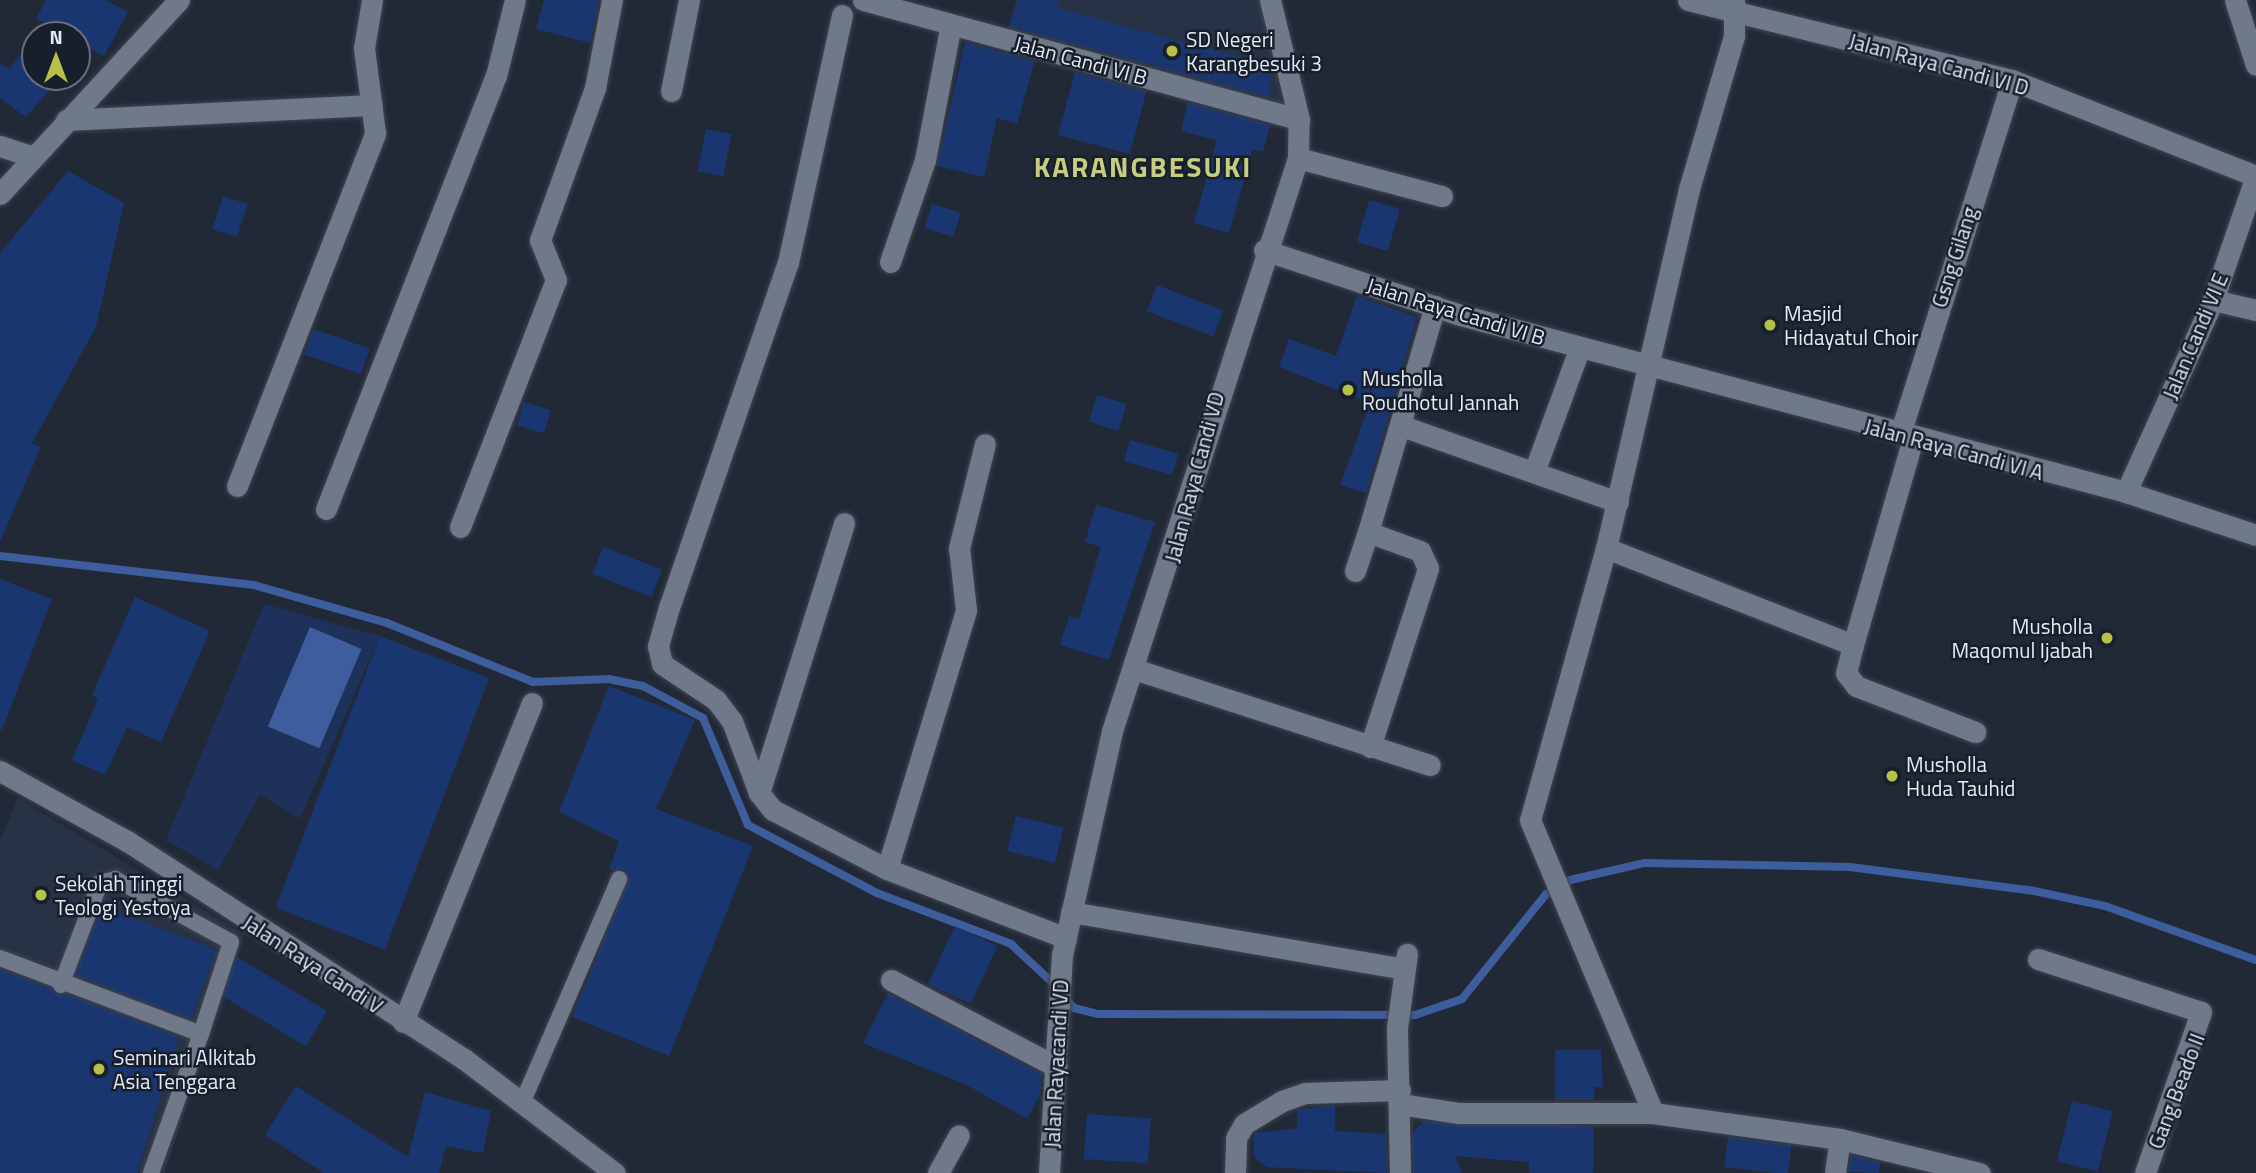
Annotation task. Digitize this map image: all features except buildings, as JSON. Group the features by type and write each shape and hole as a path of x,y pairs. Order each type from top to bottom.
{"street":[{"path":"0,194 31,156 180,0"},
{"path":"237,486 375,133 363,48 372,0"},
{"path":"326,509 496,76 515,0"},
{"path":"460,527 556,279 540,240 595,88 612,0"},
{"path":"671,91 689,0"},
{"name":"Jalan Candi VI B","path":"863,0 1299,119"},
{"name":"Jalan Raya Candi VD","path":"1064,947 1112,731 1135,669 1264,250 1298,158 1299,119 1270,0"},
{"name":"Jalan Raya Candi VI D","path":"1688,0 1735,7 2012,80 2256,176"},
{"path":"2235,0 2256,65"},
{"path":"1653,1113 1547,870 1530,820 1618,502 1735,7"},
{"path":"842,15 785,274 658,646 662,664 716,700 732,721 759,793 792,822 887,869 1064,947"},
{"path":"890,262 925,160 951,24"},
{"name":"Gsng Gilang","path":"1975,732 1856,686 1846,673 1906,436 2012,80"},
{"path":"66,120 372,105"},
{"path":"0,146 31,156"},
{"path":"1298,158 1443,197"},
{"name":"Jalan.Candi VI E","path":"2126,492 2213,300 2256,176"},
{"name":"Jalan Raya Candi VI B","path":"1264,250 1435,306 1650,367"},
{"path":"2213,300 2256,310"},
{"path":"1355,571 1402,426 1435,306"},
{"path":"1534,472 1580,347"},
{"name":"Jalan Raya Candi VI A","path":"1650,367 2126,492 2256,535"},
{"path":"1402,426 1618,502"},
{"path":"887,869 966,610 959,548 985,444"},
{"path":"759,793 844,523"},
{"path":"1368,532 1420,551 1428,568 1370,747"},
{"path":"1606,548 1853,645"},
{"path":"1135,669 1430,765"},
{"path":"403,1022 532,703"},
{"name":"Jalan Raya Candi V","path":"0,771 127,841 523,1101 615,1173"},
{"path":"1071,912 1406,961 1399,997 1397,1028 1400,1173"},
{"name":"Jalan Rayacandi VD","path":"1049,1173 1064,947"},
{"name":"Gang Beado II","path":"2038,959 2201,1012 2145,1173"},
{"path":"891,980 1057,1067"},
{"path":"1235,1173 1236,1138 1244,1124 1282,1101 1306,1093 1400,1097 1459,1113 1653,1113 1840,1139 1947,1169 1980,1173"},
{"path":"938,1173 959,1135"},
{"path":"1835,1173 1840,1139"}],"lane":[{"path":"61,985 100,883 115,879 230,942 201,1034 151,1173"},
{"path":"523,1101 619,879"},
{"path":"0,958 61,985 201,1034"}],"shaded area":[{"name":"SD Negeri Karangbesuki 3","path":"1017,0 1259,0 1283,104 1007,35"},
{"path":"264,604 380,636 300,819 260,794 218,870 166,840"},
{"path":"310,627 362,649 319,748 268,726"},
{"name":"Seminari Alkitab Asia Tenggara","path":"18,798 244,934 164,1173 0,1173 0,840"}],"waterway":[{"path":"0,556 254,585 387,623 533,682 609,679 643,686 703,718 748,825 877,893 1011,944 1055,985"},
{"path":"1063,995 1074,1008 1098,1014 1415,1015 1462,999 1546,894 1570,880 1645,863 1850,867 2034,891 2105,906 2256,960"}],"place":[{"name":"SD Negeri Karangbesuki 3","path":"1172,51"},
{"name":"Masjid Hidayatul Choir","path":"1770,325"},
{"name":"Musholla Roudhotul Jannah","path":"1348,390"},
{"name":"Musholla Maqomul Ijabah","path":"2107,638"},
{"name":"Musholla Huda Tauhid","path":"1892,776"},
{"name":"Sekolah Tinggi Teologi Yestoya","path":"41,895"},
{"name":"Seminari Alkitab Asia Tenggara","path":"99,1069"}],"district":[{"name":"KARANGBESUKI","path":"1143,167"}]}
